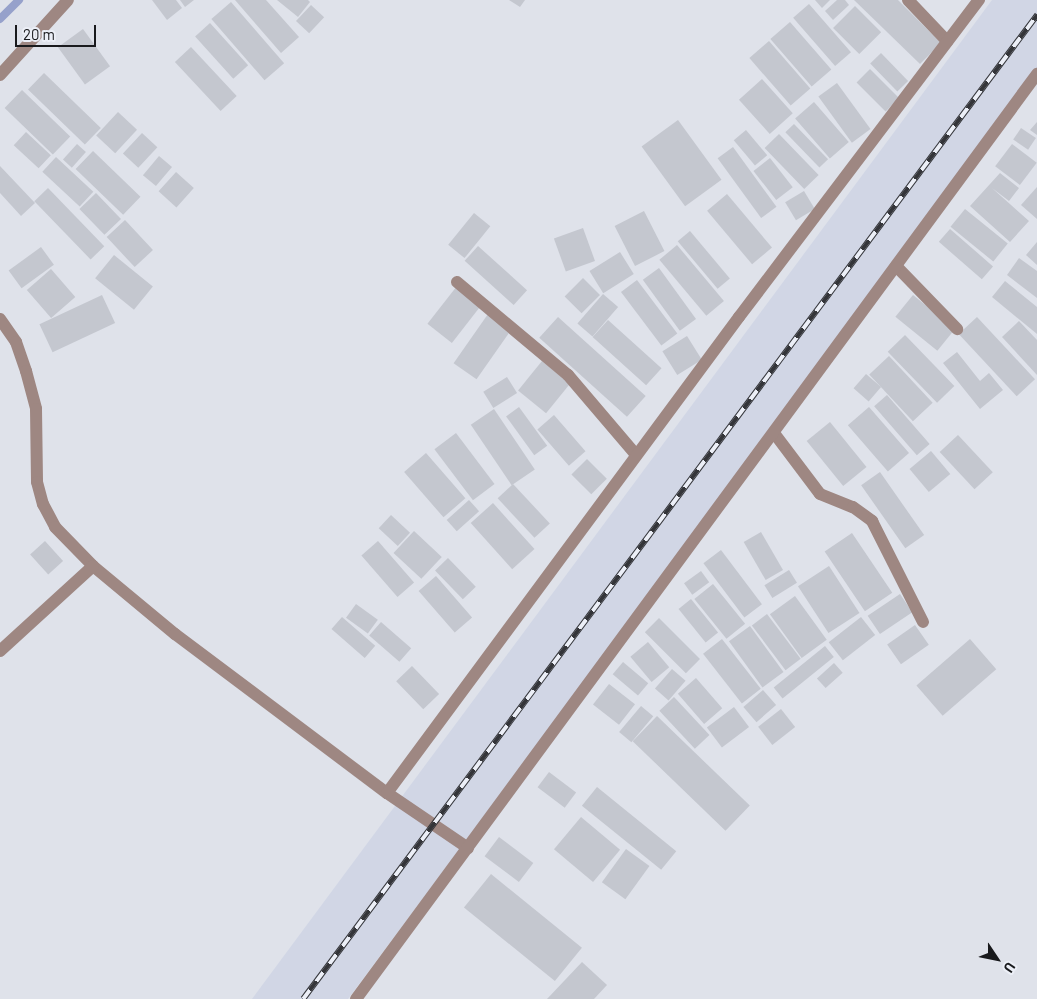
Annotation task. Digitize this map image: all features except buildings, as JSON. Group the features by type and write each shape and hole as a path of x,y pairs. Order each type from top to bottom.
{"street":[{"path":"0,75 68,0"},
{"path":"908,0 947,41"},
{"path":"387,793 636,455 979,0"},
{"path":"356,999 1037,74"},
{"path":"896,266 957,329"},
{"path":"457,282 568,375 636,455"},
{"path":"0,318 16,342 36,409 37,482 43,504 55,528 93,566 174,634 387,793 468,848"},
{"path":"774,433 820,494 853,507 872,521 923,622"},
{"path":"0,651 93,566"}],"shaded area":[{"path":"992,0 1037,0 1037,72 348,999 252,999"}],"waterway":[{"path":"0,19 19,0"}],"railway":[{"path":"303,999 1037,15"}]}
